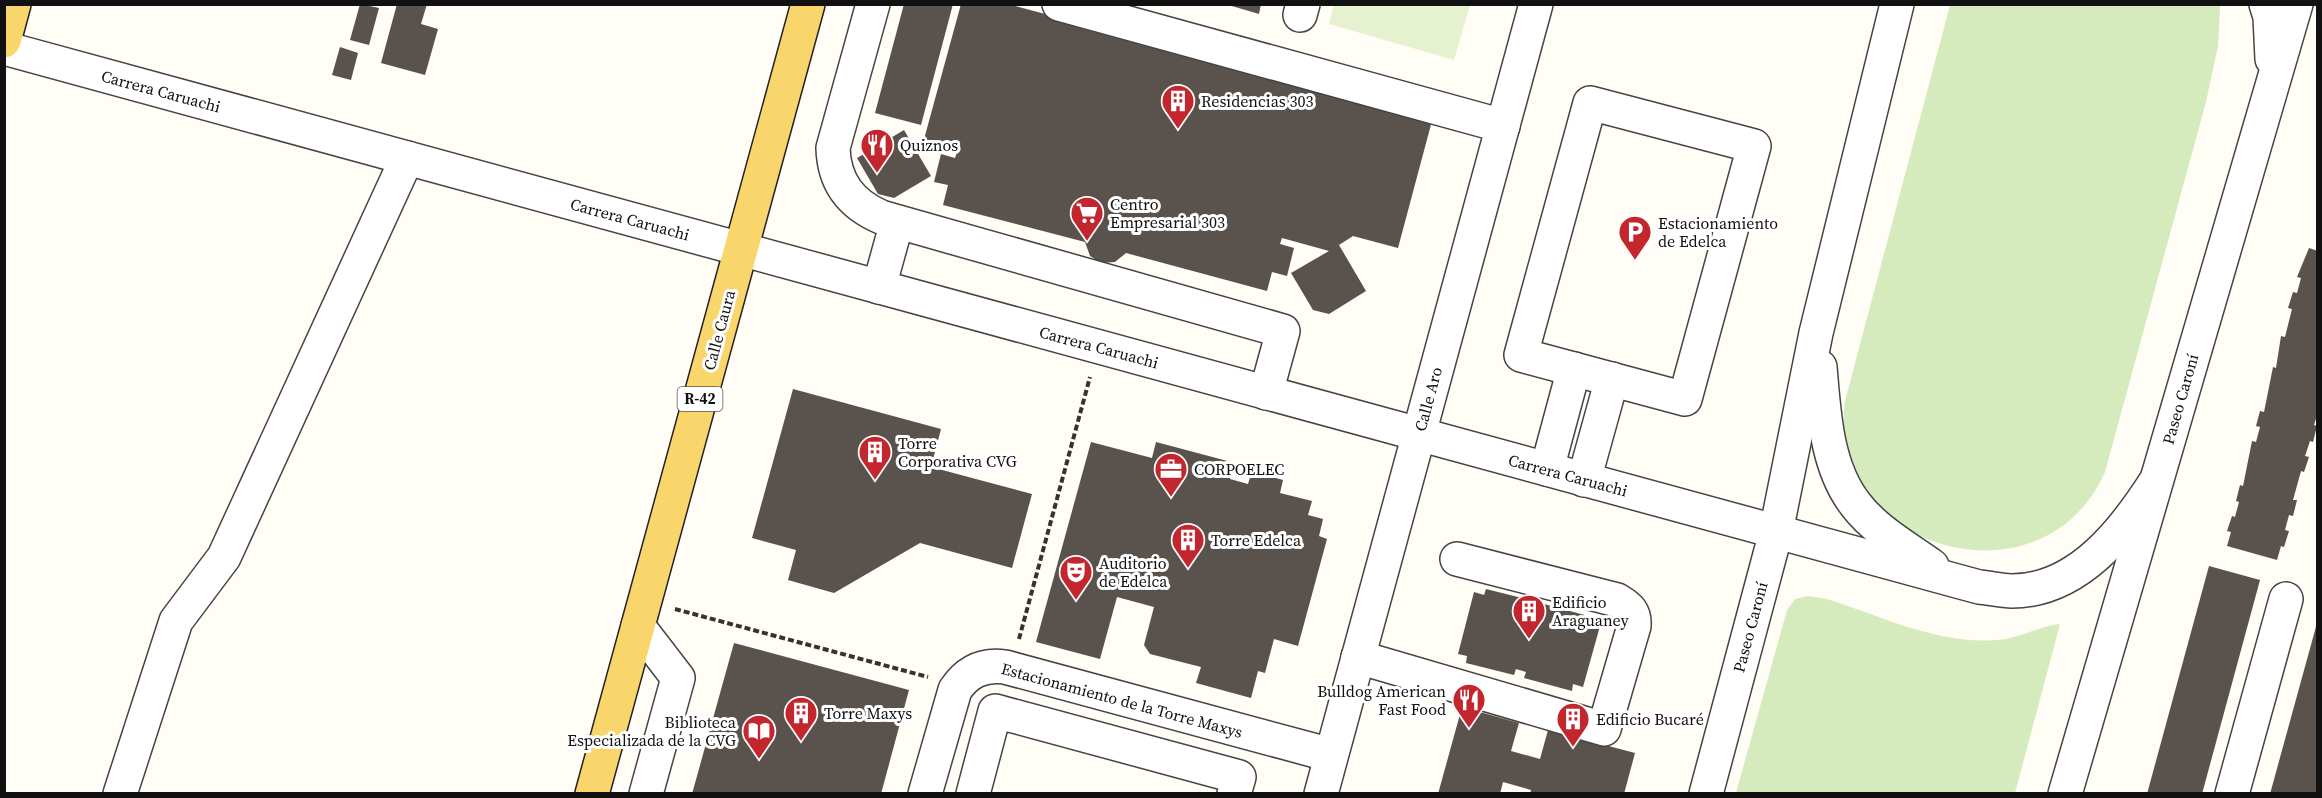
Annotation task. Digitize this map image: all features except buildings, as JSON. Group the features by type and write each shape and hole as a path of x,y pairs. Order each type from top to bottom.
{"main road":[{"path":"4,41 14,4"},
{"name":"Calle Caura","path":"592,794 808,4"}],"street":[{"path":"873,4 836,132 833,163 839,180 858,205 897,222 1284,332 1266,393"},
{"path":"1059,4 1503,126"},
{"name":"Calle Aro","path":"1321,794 1536,4"},
{"name":"Paseo Caroní","path":"1706,794 1776,532 1816,333 1897,4"},
{"path":"1884,56 1916,4"},
{"path":"2266,4 2270,17 2274,79"},
{"name":"Paseo Caroní","path":"2065,794 2296,4"},
{"name":"Carrera Caruachi","path":"4,48 1979,587 2012,591 2043,586 2073,572 2107,547 2157,481"},
{"path":"1590,102 1754,146 1685,399 1574,369 1521,355 1590,102"},
{"path":"120,794 176,621 224,557 407,158"},
{"path":"879,287 897,222"},
{"path":"1816,333 1826,427 1842,480 1856,505 1882,529 1949,578"},
{"path":"1547,469 1574,369"},
{"path":"1584,480 1612,380"},
{"path":"1358,657 1604,729 1634,626 1634,616 1631,610 1617,600 1457,559"},
{"path":"2232,794 2286,599"},
{"path":"642,613 678,678 646,794"},
{"name":"Estacionamiento de la Torre Maxys","path":"955,690 965,677 980,668 997,666 1331,755"},
{"path":"925,794 955,690"},
{"path":"973,794 995,711 1239,777 1234,794"}],"path":[{"path":"1011,669 1098,347"},
{"path":"642,613 947,682 955,690"}],"green space":[{"path":"1334,4 1470,5 1454,60 1329,24"},
{"path":"1950,5 2219,5 2220,8 2218,46 2206,102 2105,472 2075,515 2036,541 1990,550 1945,545 1903,526 1869,495 1848,453 1845,401"},
{"path":"1808,596 1827,599 1910,628 1954,638 2005,639 2060,624 2015,793 1736,793 1787,610 1795,599"}],"place":[{"name":"Residencias 303","path":"1178,130"},
{"name":"Quiznos","path":"877,174"},
{"name":"Centro Empresarial 303","path":"1087,242"},
{"name":"Estacionamiento de Edelca","path":"1635,261"},
{"name":"Torre Corporativa CVG","path":"875,481"},
{"name":"CORPOELEC","path":"1171,498"},
{"name":"Torre Edelca","path":"1188,569"},
{"name":"Auditorio de Edelca","path":"1076,601"},
{"name":"Edificio Araguaney","path":"1529,640"},
{"name":"Bulldog American Fast Food","path":"1469,729"},
{"name":"Torre Maxys","path":"801,742"},
{"name":"Edificio Bucaré","path":"1573,748"},
{"name":"Biblioteca Especializada de la CVG","path":"759,760"}]}
